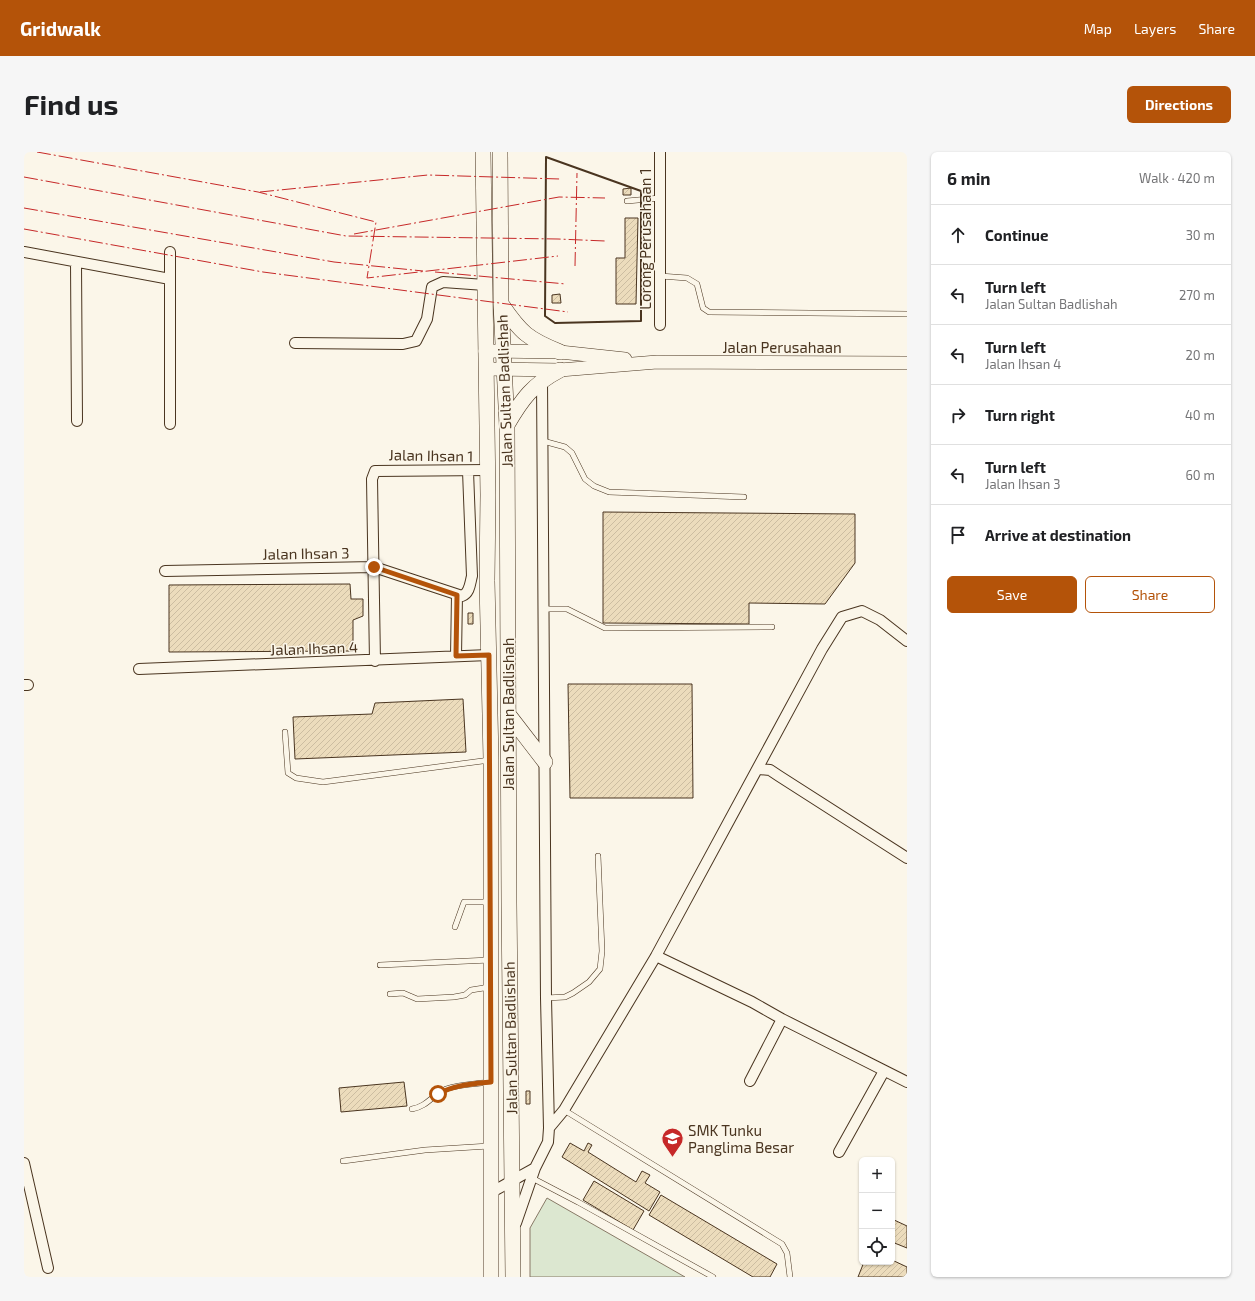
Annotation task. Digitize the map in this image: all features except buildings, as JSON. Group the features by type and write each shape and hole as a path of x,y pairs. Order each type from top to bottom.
{"main road":[{"name":"Jalan Sultan Badlishah","path":"483,152 488,470 487,581 491,760 491,1277"},
{"name":"Jalan Sultan Badlishah","path":"500,152 501,304 507,426 511,1181 514,1232 513,1277"},
{"path":"501,304 516,325 535,342 560,352"},
{"name":"Jalan Perusahaan","path":"486,351 560,352 656,362"},
{"name":"Jalan Perusahaan","path":"486,369 560,370 656,362 907,363"},
{"path":"507,426 520,403 542,380 560,370"},
{"path":"508,714 545,762"}],"street":[{"name":"Lorong Perusahaan 1","path":"660,152 660,325"},
{"path":"24,252 170,279"},
{"path":"170,252 170,424"},
{"path":"76,262 77,421"},
{"path":"295,343 403,344 416,341 426,319 432,287 443,282 485,285"},
{"path":"514,1232 535,1168 548,1142 549,1128 546,998 542,380"},
{"name":"Jalan Ihsan 1","path":"374,567 372,479 375,471 382,469 488,470"},
{"path":"456,656 462,595 472,576 468,471"},
{"path":"374,567 375,660"},
{"name":"Jalan Ihsan 3","path":"165,571 374,567 462,595"},
{"path":"549,1128 564,1110 656,956 822,649 842,618 862,611 880,620 907,641"},
{"name":"Jalan Ihsan 4","path":"140,669 489,655"},
{"path":"758,769 770,770 907,858"},
{"path":"656,956 752,1002 782,1019 907,1082"},
{"path":"750,1080 782,1019"},
{"path":"839,1152 884,1071"},
{"path":"24,1163 48,1268"},
{"path":"492,1192 535,1168"}],"lane":[{"path":"627,201 660,198"},
{"path":"660,276 687,278 697,284 703,308 709,312 907,314"},
{"path":"543,441 565,447 572,453 585,479 594,486 609,492 744,497"},
{"path":"544,609 567,609 605,628 772,627"},
{"path":"284,732 288,773 296,778 323,782 491,760"},
{"path":"546,998 565,997 573,993 589,982 600,969 602,952 598,856"},
{"path":"454,927 464,902 491,902"},
{"path":"380,964 491,960"},
{"path":"390,994 403,993 417,999 454,997 465,995 471,990 491,987"},
{"path":"412,1109 421,1107 446,1089 466,1084 491,1082"},
{"path":"564,1110 782,1244 787,1253 790,1277"},
{"path":"343,1162 425,1150 490,1146"},
{"path":"532,1178 713,1277"}],"green space":[{"path":"547,1198 685,1277 530,1277 530,1228"}],"wall":[{"path":"546,157 641,191 641,321 555,323 545,316 546,157"}],"power":[{"path":"37,152 258,192 376,222 367,278 558,256"},
{"path":"575,266 577,173"},
{"path":"260,192 428,175 560,179"},
{"path":"24,177 346,236 605,241"},
{"path":"354,234 559,197 605,198"},
{"path":"24,208 334,262 423,271"},
{"path":"24,229 263,272 568,312"},
{"path":"435,272 566,284"}],"place":[{"name":"SMK Tunku Panglima Besar","path":"673,1158"}],"route":[{"path":"374,567 457,595 456,656 489,655 491,760 491,1082 466,1084 446,1089 438,1094"}]}
